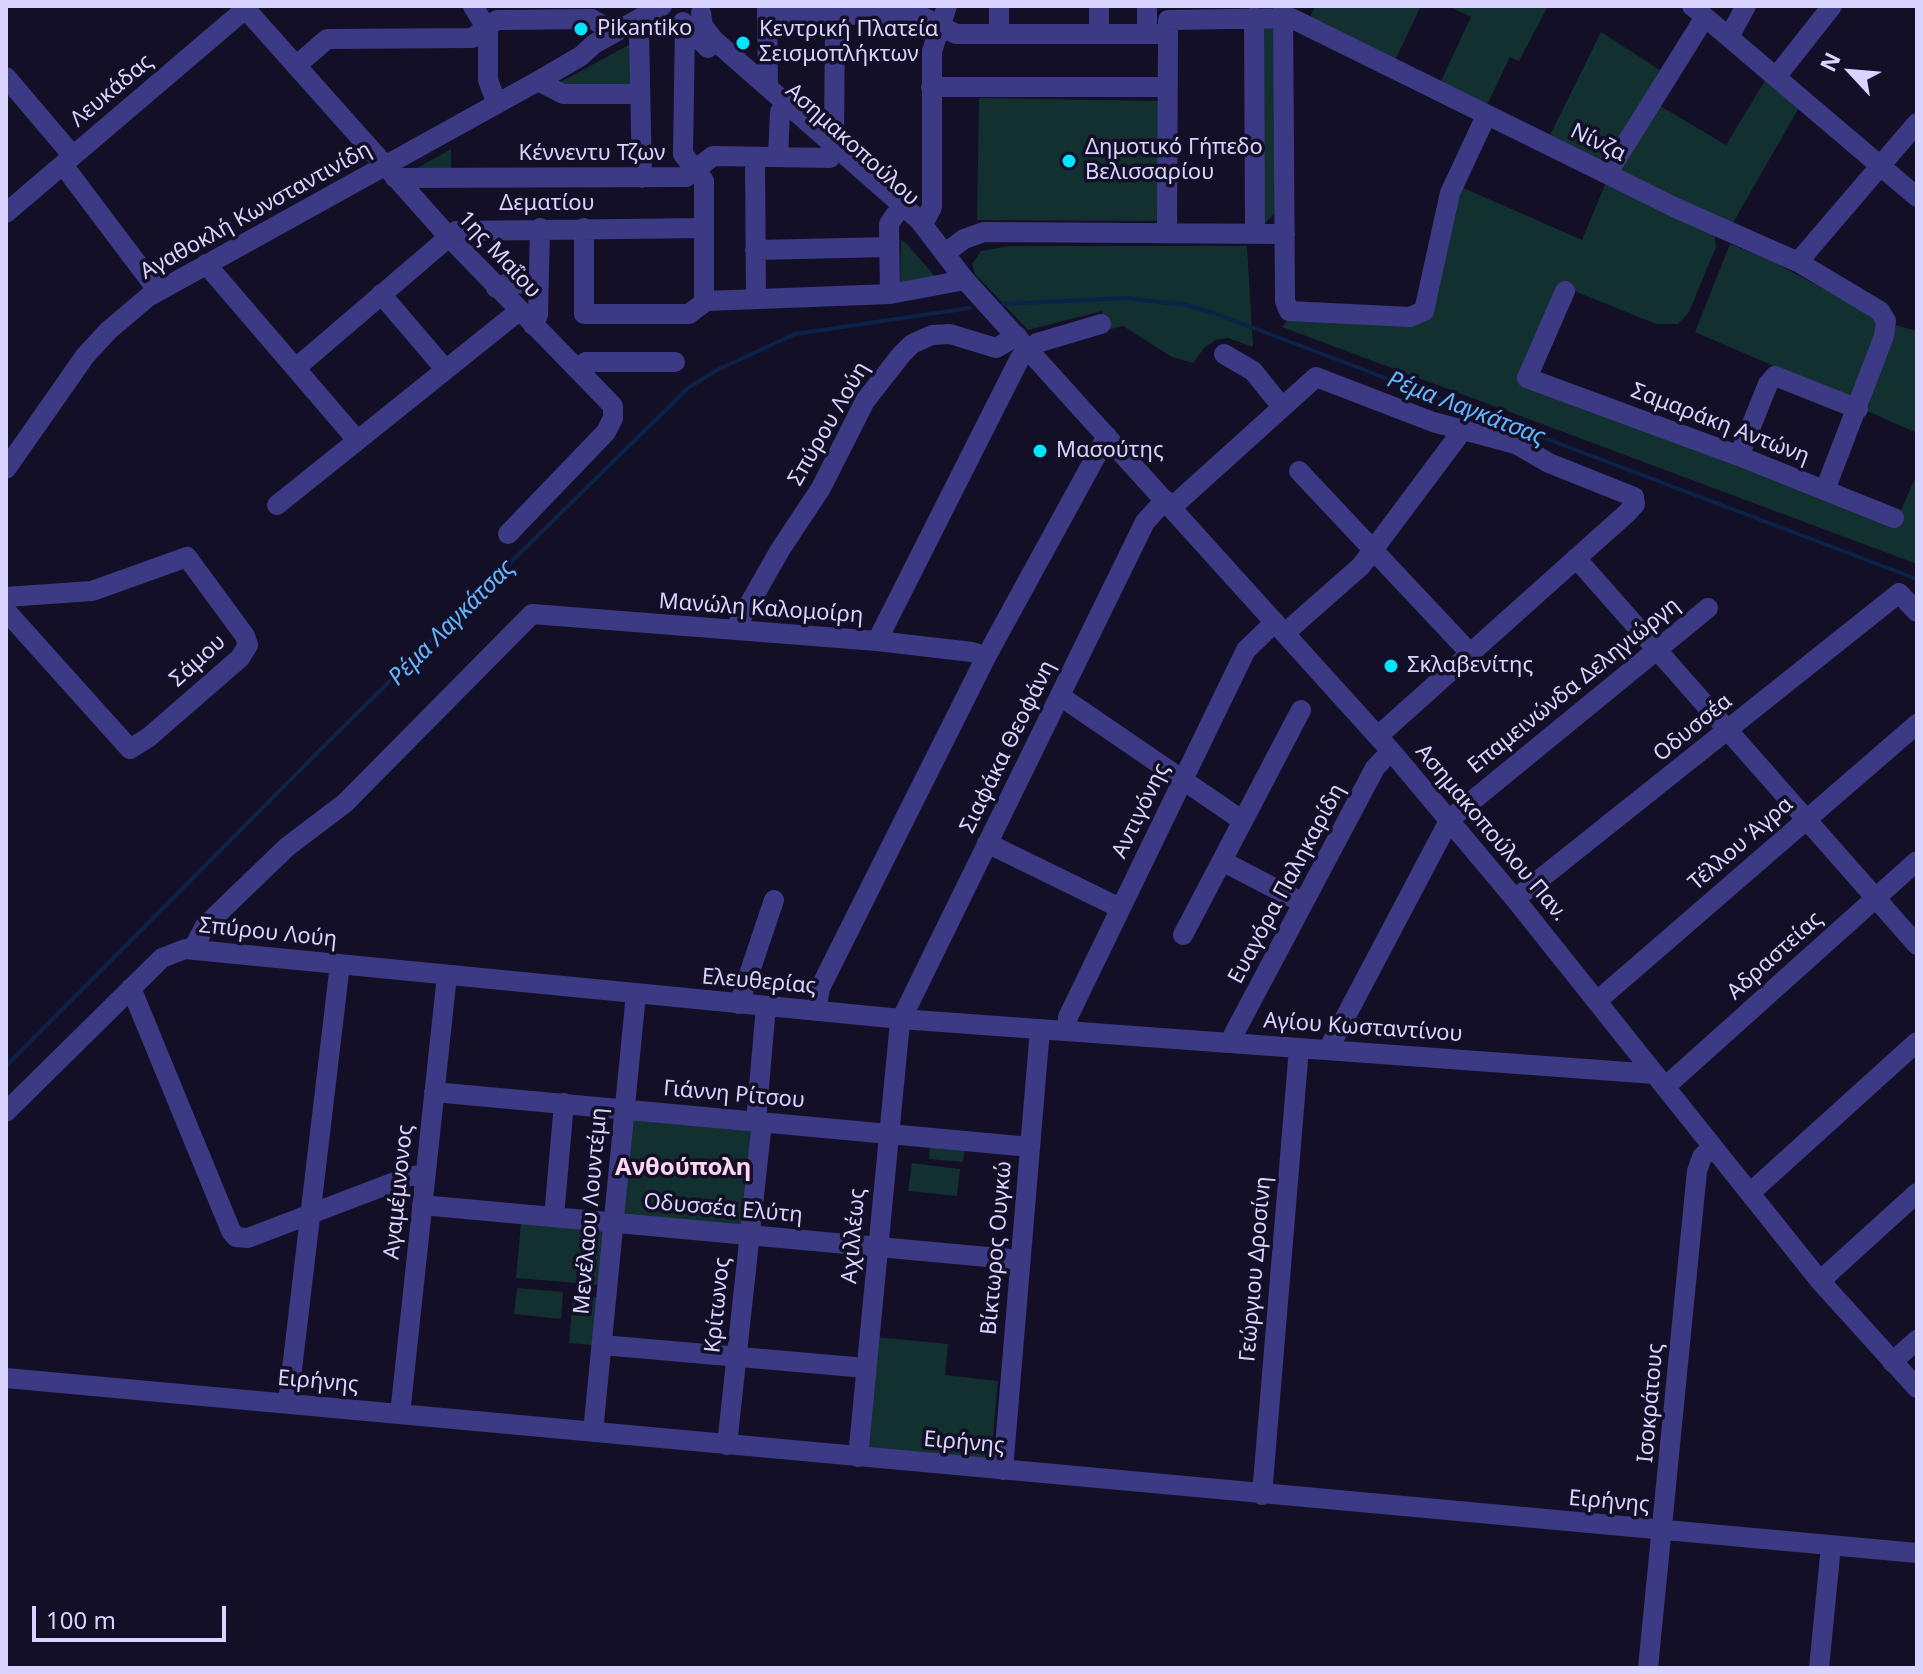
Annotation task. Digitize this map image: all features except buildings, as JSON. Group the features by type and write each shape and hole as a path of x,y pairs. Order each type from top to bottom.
{"street":[{"path":"473,6 486,29 488,80 497,104"},
{"path":"923,224 932,207 932,51 947,6"},
{"path":"999,6 999,34"},
{"path":"1099,6 1099,34"},
{"path":"1147,6 1157,34 1168,87 1167,233"},
{"path":"1729,37 1746,6"},
{"path":"1776,77 1832,6"},
{"name":"1ης Μαΐου","path":"246,7 448,236 613,406 611,425 508,534"},
{"name":"Λευκάδας","path":"6,213 246,7"},
{"path":"684,11 683,154 704,181 704,302"},
{"name":"Ασημακοπούλου","path":"684,11 768,86 934,256 956,267"},
{"name":"Ασημακοπούλου","path":"684,11 780,112 923,224 956,267 1018,337"},
{"name":"Αγαθοκλή Κωνσταντινίδη","path":"581,56 596,54 684,11"},
{"name":"Αγαθοκλή Κωνσταντινίδη","path":"6,469 85,356 121,319 158,291 390,172 497,104 581,56 590,46 614,32 684,11"},
{"path":"768,86 767,11 835,15 917,14 956,34 1157,34"},
{"path":"1157,34 1168,20 1254,17 1283,11 1286,307 1302,315 1410,317 1424,311 1450,193 1486,116"},
{"name":"Νίνζα","path":"1283,11 1486,116 1798,262 1871,305 1886,321 1884,336 1858,409"},
{"path":"1607,174 1699,12 1882,164 1917,197"},
{"path":"832,150 835,15"},
{"path":"1254,17 1255,234"},
{"path":"296,66 327,39 472,38 497,20 592,19 614,32"},
{"path":"639,31 642,178"},
{"path":"6,77 68,160 158,291"},
{"path":"538,81 563,94 640,94"},
{"path":"931,87 1168,87"},
{"path":"778,157 780,112"},
{"path":"1798,262 1917,123"},
{"name":"Κέννεντυ Τζων","path":"390,172 686,177 713,156 778,157 832,150"},
{"path":"755,157 756,299"},
{"path":"890,294 889,224 895,215"},
{"path":"277,505 445,369 526,318 538,319 540,228"},
{"path":"584,228 584,314 686,314 704,302 890,294 956,267 964,239 984,232 1285,234"},
{"name":"Δεματίου","path":"448,236 470,229 704,228"},
{"path":"297,367 448,236"},
{"path":"755,250 889,247"},
{"path":"206,264 357,440"},
{"path":"496,288 508,283 538,284"},
{"name":"Σαμαράκη Αντώνη","path":"1565,291 1527,378 1739,456 1894,518"},
{"path":"381,294 445,369"},
{"name":"Σπύρου Λούη","path":"735,629 773,561 821,488 865,401 912,344 932,335 950,334 996,348 1018,337 1042,341 1101,324"},
{"path":"877,641 1016,365 1018,337"},
{"name":"Ασημακοπούλου Παν.","path":"1018,337 1385,743 1515,899 1820,1281 1917,1388"},
{"path":"1224,354 1253,371 1282,407"},
{"path":"576,368 586,362 675,362"},
{"path":"1739,456 1768,384 1775,376 1858,409 1825,490"},
{"name":"Σιαφάκα Θεοφάνη","path":"901,1019 1145,522 1316,377"},
{"name":"Ευαγόρα Παληκαρίδη","path":"1229,1043 1375,768 1385,743 1470,653 1632,508 1634,497 1549,463 1516,444 1462,431 1316,377"},
{"name":"Αντιγόνης","path":"1067,1031 1068,1017 1246,650 1351,577 1374,551 1462,431"},
{"path":"816,1011 820,988 986,657 1107,436"},
{"path":"1299,471 1470,653"},
{"name":"Σάμου","path":"6,597 92,591 187,557 245,636 248,645 240,658 149,737 130,749 6,611"},
{"path":"1576,558 1917,945"},
{"name":"Οδυσσέα","path":"1515,899 1899,593 1917,612"},
{"name":"Επαμεινώνδα Δεληγιώργη","path":"1328,1050 1450,819 1708,608"},
{"name":"Μανώλη Καλομοίρη","path":"193,949 205,926 287,847 345,803 532,614 705,630 735,629 877,641 972,652 986,657"},
{"path":"1060,696 1243,821"},
{"path":"1183,935 1301,710"},
{"name":"Τέλλου Άγρα","path":"1597,1001 1917,724"},
{"path":"987,843 1120,908"},
{"path":"1222,861 1303,903"},
{"name":"Αδραστείας","path":"1660,1081 1917,861"},
{"path":"739,1004 774,900"},
{"name":"Σπύρου Λούη","path":"6,1112 166,955 193,949 447,975"},
{"path":"288,1403 340,964"},
{"name":"Ελευθερίας","path":"447,975 901,1019 1067,1031"},
{"name":"Αγαμέμνονoς","path":"400,1414 447,975"},
{"path":"131,988 232,1233 239,1239 410,1176 425,1175"},
{"name":"Μενέλαου Λουντέμη","path":"593,1432 636,994"},
{"name":"Κρίτωνος","path":"727,1445 750,1235 766,1006"},
{"name":"Αχιλλέως","path":"858,1457 901,1019"},
{"name":"Βίκτωρος Ουγκώ","path":"1003,1470 1040,1029"},
{"name":"Αγίου Κωσταντίνου","path":"1067,1031 1328,1050 1660,1081"},
{"path":"1750,1193 1917,1042"},
{"name":"Γεώργιου Δροσίνη","path":"1262,1495 1299,1048"},
{"name":"Γιάννη Ρίτσου","path":"434,1092 1030,1147"},
{"path":"554,1217 564,1103"},
{"name":"Ισοκράτους","path":"1648,1668 1697,1171 1702,1157 1713,1147"},
{"path":"1820,1281 1917,1193"},
{"name":"Οδυσσέα Ελύτη","path":"422,1205 1020,1260"},
{"path":"1892,1362 1917,1340"},
{"path":"602,1345 866,1368"},
{"name":"Ειρήνης","path":"6,1378 1917,1553"},
{"path":"1819,1668 1831,1546"}],"green space":[{"path":"1315,6 1421,6 1395,60 1310,17"},
{"path":"1448,6 1548,6 1519,61 1510,57 1486,107 1440,83 1471,17"},
{"path":"1259,26 1279,26 1278,191 1274,214 1265,223"},
{"path":"1601,32 1660,70 1645,97 1726,145 1766,79 1800,106 1730,228 1548,139"},
{"path":"634,42 630,90 555,85"},
{"name":"Δημοτικό Γήπεδο Βελισσαρίου","path":"979,98 1161,101 1159,221 977,220"},
{"path":"451,149 451,175 414,170"},
{"path":"1607,180 1714,232 1716,247 1689,312 1678,324 1656,324 1557,284 1557,294 1522,381 1894,526 1917,474 1917,564 1282,327 1289,319 1415,322 1459,186 1582,240"},
{"path":"901,240 907,244 940,282 900,283"},
{"path":"1730,244 1772,261 1879,319 1855,401 1695,332"},
{"path":"1009,246 1247,246 1253,347 1228,338 1216,340 1204,348 1193,363 1172,357 1123,326 1107,330 1102,311 1028,330 975,274 972,264 981,251"},
{"path":"1892,324 1917,331 1917,433 1867,411"},
{"path":"630,1118 756,1129 747,1226 622,1215"},
{"path":"930,1143 965,1146 963,1162 929,1159"},
{"path":"912,1163 960,1169 957,1196 908,1191"},
{"path":"521,1223 607,1231 601,1285 516,1278"},
{"path":"517,1288 563,1292 561,1319 514,1314"},
{"path":"573,1294 597,1297 593,1345 569,1343"},
{"path":"875,1337 948,1344 945,1375 998,1381 991,1460 865,1448"}],"waterway":[{"name":"Ρέμα Λαγκάτσας","path":"1003,304 1125,298 1186,305 1214,313 1917,579"},
{"name":"Ρέμα Λαγκάτσας","path":"6,1066 333,737 688,388 717,370 795,334 970,308"}],"place":[{"name":"Pikantiko","path":"581,29"},
{"name":"Κεντρική Πλατεία Σεισμοπλήκτων","path":"743,43"},
{"name":"Δημοτικό Γήπεδο Βελισσαρίου","path":"1069,161"},
{"name":"Μασούτης","path":"1040,451"},
{"name":"Σκλαβενίτης","path":"1391,666"}],"district":[{"name":"Ανθούπολη","path":"683,1168"}]}
